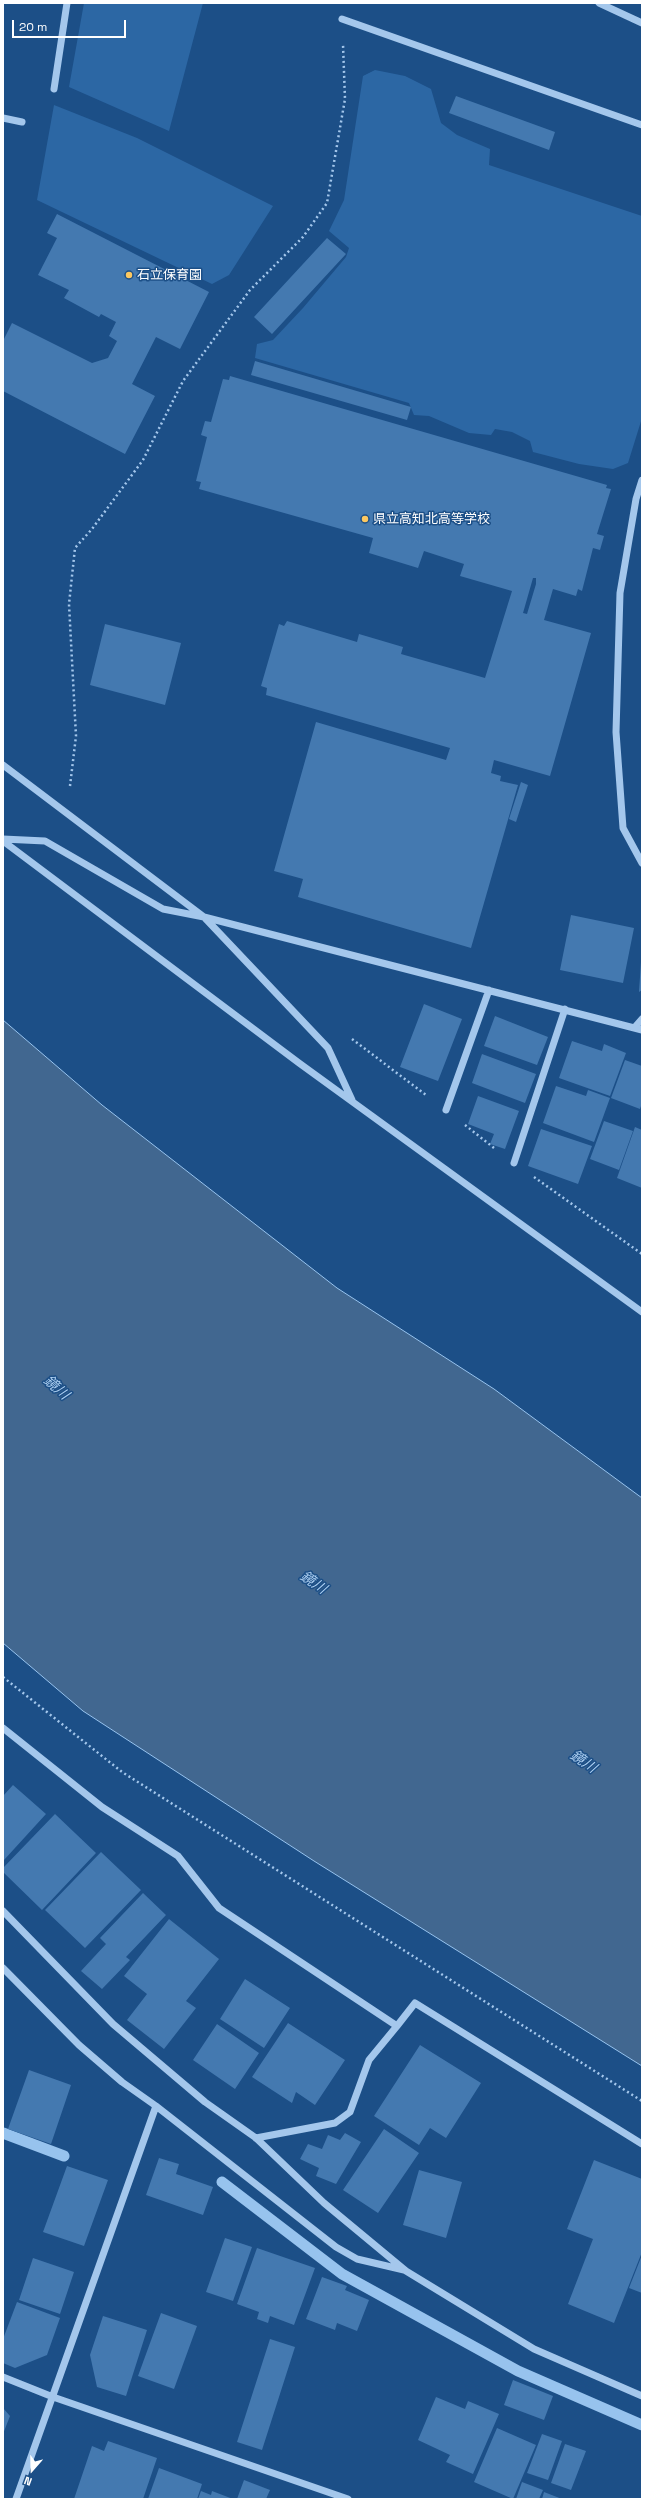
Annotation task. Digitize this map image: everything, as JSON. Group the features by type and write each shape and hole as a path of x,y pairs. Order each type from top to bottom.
{"street":[{"path":"54,88 67,3"},
{"path":"599,3 642,23"},
{"path":"342,19 642,125"},
{"path":"3,118 22,122"},
{"path":"642,480 636,499 620,593 616,732 623,828 642,863"},
{"path":"3,765 204,917 328,1048 352,1100"},
{"path":"3,840 45,842 163,909 204,917 638,1028 642,1019"},
{"path":"3,840 352,1100 642,1312"},
{"path":"446,1110 490,990"},
{"path":"514,1163 565,1009"},
{"path":"3,1728 102,1807 178,1856 219,1908 396,2026"},
{"path":"3,1911 113,2024 205,2102 256,2138 324,2203 406,2271 534,2349 642,2396"},
{"path":"3,1968 79,2045 122,2082 156,2106 336,2247 357,2260 406,2271"},
{"path":"256,2138 335,2123 350,2112 369,2060 415,2003 642,2144"},
{"path":"16,2499 156,2106"},
{"path":"3,2376 53,2397 348,2499"}],"path":[{"path":"59,806 71,784 76,736 69,604 75,548 92,529 143,460 182,381 250,290 303,237 327,203 345,98 342,19"},
{"path":"3,1677 122,1772 642,2101"}],"shaded area":[{"path":"84,3 203,3 169,131 69,87"},
{"path":"375,70 405,76 431,89 441,123 457,135 490,149 489,165 642,216 642,418 628,463 613,469 579,464 533,452 530,441 512,432 495,429 491,435 469,433 429,416 414,415 409,403 255,358 257,344 273,340 303,308 346,257 349,248 329,231 344,200 363,76"},
{"path":"54,105 137,138 273,206 229,275 212,284 37,200"}],"water":[{"name":"鏡川","path":"3,1020 102,1105 337,1288 494,1389 642,1498 642,2066 314,1861 83,1711 3,1643"}],"building":[{"path":"456,96 555,132 549,150 449,113"},
{"path":"57,214 209,292 180,349 156,337 132,384 155,396 125,454 3,391 3,341 12,323 92,363 108,358 117,341 109,336 116,322 101,314 99,317 64,298 69,290 38,275 57,238 47,233"},
{"path":"327,238 346,254 272,334 254,317"},
{"path":"255,361 411,407 407,420 251,375"},
{"path":"230,376 607,485 606,488 611,489 597,534 604,536 600,550 593,548 582,591 578,589 576,596 553,589 544,620 591,633 550,776 494,760 491,773 501,776 500,781 518,785 471,948 298,897 303,879 274,871 316,722 446,760 450,748 266,695 267,688 261,686 279,624 284,626 287,621 357,642 359,634 403,647 401,654 485,678 512,591 460,576 464,564 424,551 418,568 369,553 373,538 199,489 201,482 196,481 207,437 201,435 205,421 211,422 223,379 229,380","holes":["533,578 536,578 536,584 527,614 523,613"]},
{"path":"105,624 181,643 165,705 90,685"},
{"path":"521,782 528,785 516,822 509,819"},
{"path":"571,915 634,928 623,983 560,970"},
{"path":"641,962 642,990 639,992"},
{"path":"424,1004 462,1019 438,1081 400,1067"},
{"path":"495,1016 548,1037 537,1065 484,1046"},
{"path":"572,1041 602,1051 604,1044 626,1053 610,1096 559,1078"},
{"path":"482,1054 536,1074 525,1103 472,1083"},
{"path":"625,1060 642,1066 642,1103 640,1109 611,1098"},
{"path":"556,1086 586,1096 588,1090 610,1098 594,1142 543,1123"},
{"path":"478,1096 519,1111 505,1149 490,1144 494,1134 468,1124"},
{"path":"604,1121 633,1131 619,1170 590,1159"},
{"path":"635,1127 642,1130 642,1188 617,1178"},
{"path":"541,1129 592,1146 578,1184 528,1166"},
{"path":"13,1785 46,1814 4,1860 3,1796"},
{"path":"55,1814 96,1853 42,1910 3,1872 3,1868"},
{"path":"101,1852 141,1890 85,1948 45,1910"},
{"path":"143,1893 166,1915 126,1957 130,1960 102,1989 81,1971 106,1944 100,1938"},
{"path":"169,1919 219,1959 186,2001 196,2008 164,2049 127,2020 147,1994 124,1976"},
{"path":"245,1979 290,2008 264,2048 220,2019"},
{"path":"288,2023 345,2060 315,2105 296,2092 292,2103 252,2077"},
{"path":"217,2024 259,2053 235,2089 193,2060"},
{"path":"420,2045 481,2083 446,2138 430,2128 419,2145 374,2116"},
{"path":"29,2070 71,2085 51,2144 8,2129"},
{"path":"384,2129 419,2153 378,2213 343,2190"},
{"path":"345,2133 361,2142 336,2184 316,2176 319,2168 300,2159 308,2144 322,2149 328,2135 340,2140"},
{"path":"159,2158 179,2164 176,2174 213,2187 203,2215 146,2195"},
{"path":"594,2160 642,2179 642,2252 614,2323 568,2304 593,2239 567,2229"},
{"path":"67,2166 108,2180 84,2246 43,2232"},
{"path":"419,2170 462,2182 446,2238 403,2225"},
{"path":"225,2238 252,2247 233,2301 206,2292"},
{"path":"257,2248 315,2268 294,2325 270,2316 268,2323 257,2319 259,2312 237,2304"},
{"path":"642,2255 642,2293 629,2288"},
{"path":"33,2258 74,2272 60,2314 19,2300"},
{"path":"322,2277 347,2286 345,2290 369,2300 357,2331 337,2323 335,2330 306,2319"},
{"path":"17,2302 60,2318 47,2355 15,2368 3,2363 3,2339"},
{"path":"161,2313 197,2326 174,2389 138,2376"},
{"path":"103,2316 147,2330 126,2396 97,2387 90,2355"},
{"path":"270,2339 295,2347 262,2450 237,2442"},
{"path":"513,2380 553,2396 544,2420 504,2405"},
{"path":"436,2397 465,2409 468,2401 499,2414 473,2474 446,2462 450,2455 418,2440"},
{"path":"3,2408 10,2416 3,2434"},
{"path":"497,2428 536,2445 513,2499 474,2482"},
{"path":"542,2434 562,2441 548,2480 527,2473"},
{"path":"108,2441 157,2458 143,2499 74,2499 92,2446 104,2451"},
{"path":"565,2444 586,2451 571,2490 551,2483"},
{"path":"159,2468 202,2484 197,2499 148,2499"},
{"path":"244,2480 270,2490 266,2499 237,2499"},
{"path":"522,2482 543,2490 539,2499 516,2499"},
{"path":"201,2491 211,2495 212,2491 233,2499 198,2499"},
{"path":"544,2492 562,2499 542,2499"}],"waterway":[{"path":"3,2133 64,2156"},
{"path":"222,2182 342,2274 518,2371 642,2425"}],"place":[{"name":"石立保育園","path":"129,275"},
{"name":"県立高知北高等学校","path":"365,519"}]}
